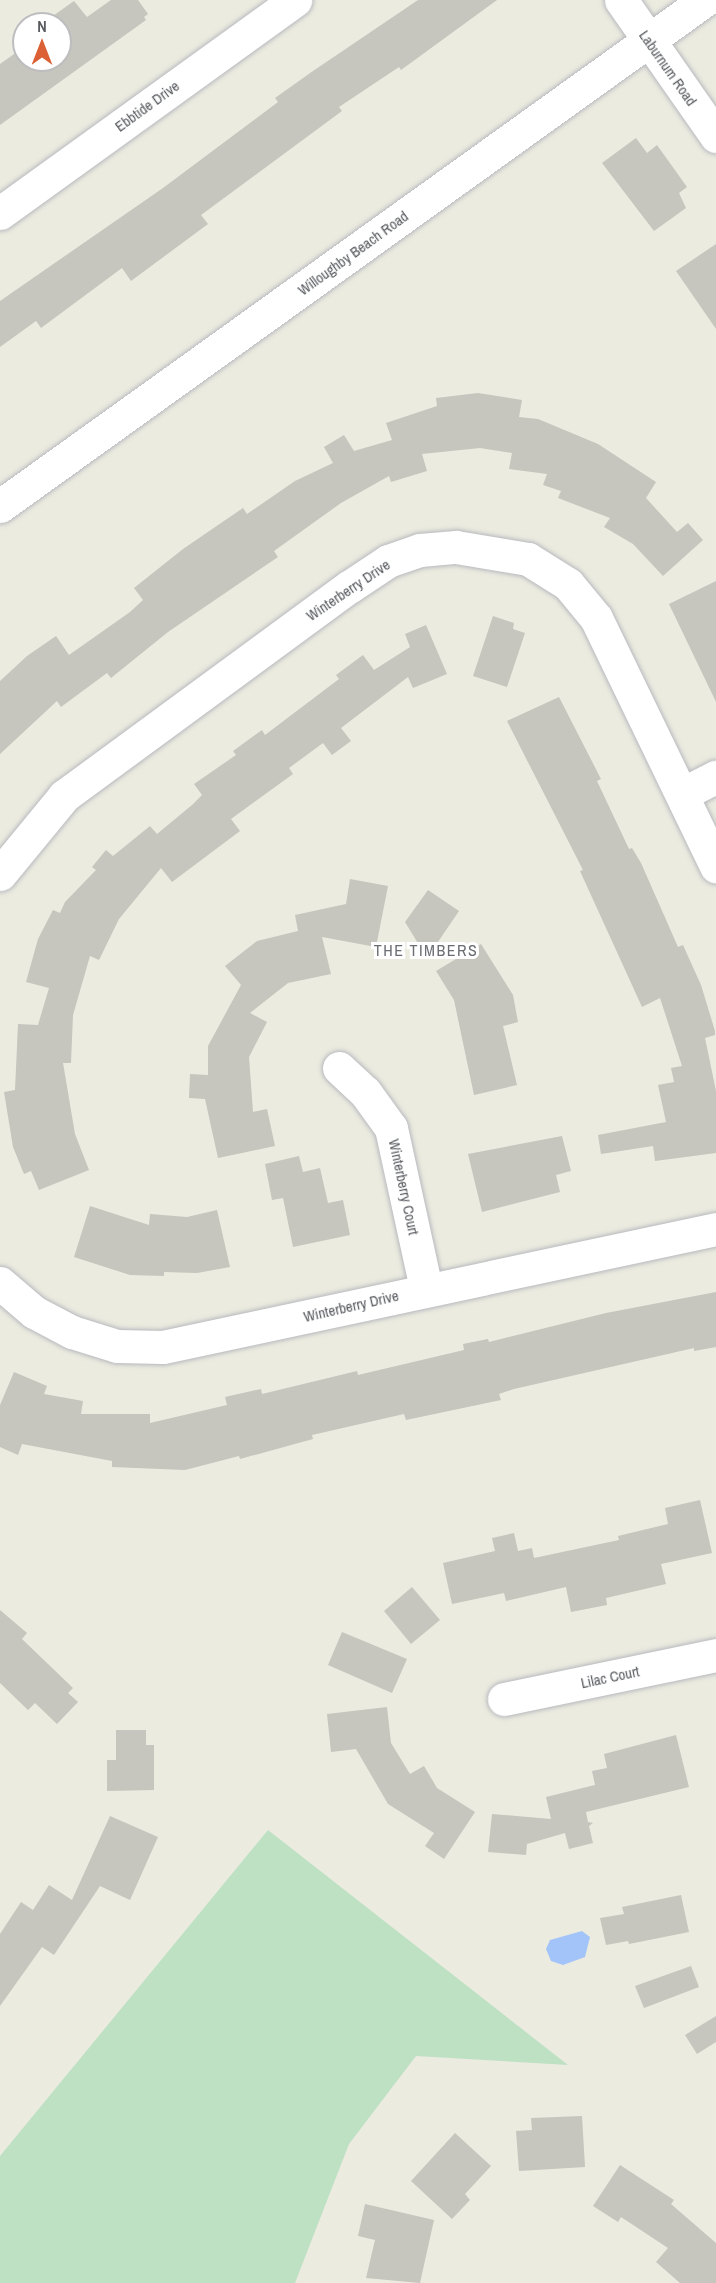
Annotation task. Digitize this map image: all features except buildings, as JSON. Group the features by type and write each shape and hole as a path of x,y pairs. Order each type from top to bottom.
{"street":[{"name":"Ebbtide Drive","path":"0,213 295,0"},
{"name":"Laburnum Road","path":"621,0 716,136"},
{"name":"Willoughby Beach Road","path":"0,506 705,0"},
{"name":"Winterberry Drive","path":"0,874 64,796 349,587 387,561 420,550 456,547 497,551 528,559 568,584 596,618 716,866"},
{"path":"682,794 716,777"},
{"name":"Winterberry Court","path":"339,1068 365,1092 391,1128 426,1289"},
{"name":"Winterberry Drive","path":"0,1283 34,1312 72,1332 117,1346 163,1347 426,1289 716,1229"},
{"name":"Lilac Court","path":"504,1699 716,1655"}],"green space":[{"path":"268,1830 568,2065 416,2056 349,2144 295,2283 0,2283 0,2156"}],"water":[{"path":"582,1931 590,1937 585,1957 563,1965 551,1961 546,1949 550,1940"}],"district":[{"name":"THE TIMBERS","path":"426,950"}]}
